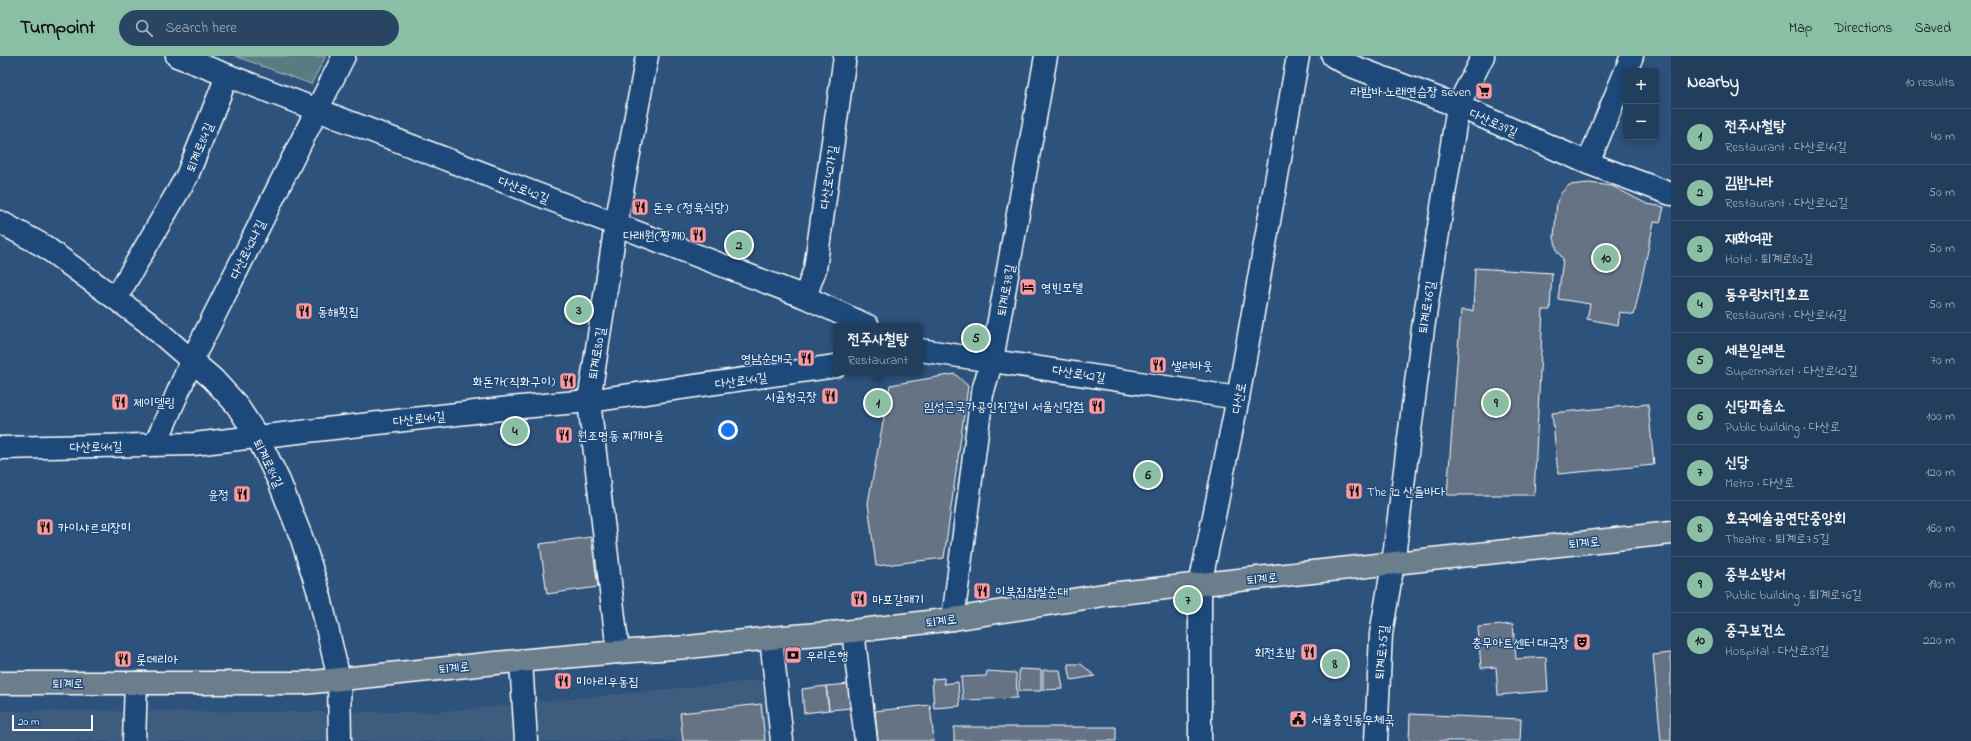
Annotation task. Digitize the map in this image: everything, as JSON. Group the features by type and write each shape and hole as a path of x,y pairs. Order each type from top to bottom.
{"main road":[{"name":"퇴계로","path":"0,683 303,683 521,661 853,631 953,619 1110,594 1671,533"}],"street":[{"name":"다산로42길","path":"177,56 805,297 861,323"},
{"name":"다산로42나길","path":"155,445 192,360 344,56"},
{"name":"퇴계로80길","path":"618,652 589,401 612,262 616,224 647,56"},
{"name":"다산로42가길","path":"805,297 816,269 845,56"},
{"name":"퇴계로78길","path":"953,619 982,394 992,360 1046,56"},
{"name":"다산로","path":"1200,741 1200,585 1238,398 1298,56"},
{"name":"다산로39길","path":"1333,56 1349,65 1458,106 1588,163 1671,194"},
{"name":"퇴계로76길","path":"1393,564 1423,328 1458,106 1483,56"},
{"path":"1588,163 1632,56"},
{"name":"퇴계로84길","path":"116,298 187,176 227,76"},
{"name":"퇴계로84길","path":"0,222 44,246 146,321 213,379 236,404 257,436 279,482 302,539 319,593 339,679 340,741"},
{"name":"다산로42길","path":"923,350 1238,398"},
{"name":"다산로44길","path":"0,448 194,444 510,408 589,401 833,366"},
{"name":"퇴계로75길","path":"1376,741 1381,634 1393,564"},
{"path":"853,631 866,741"},
{"path":"771,638 782,741"},
{"path":"521,661 526,741"},
{"path":"134,741 136,683"}],"shaded area":[{"path":"762,680 769,741 0,741 0,711 435,712"}],"green space":[{"path":"235,56 326,56 311,84"}],"building":[{"path":"1589,183 1612,186 1647,204 1664,207 1660,223 1654,222 1634,315 1620,312 1618,325 1587,319 1590,304 1558,299 1563,259 1557,251 1554,237 1557,202 1561,193 1569,185"},
{"path":"1475,268 1552,273 1550,310 1543,310 1534,495 1447,495 1461,310 1473,311"},
{"path":"955,374 968,386 944,558 876,566 868,503 890,385"},
{"path":"1648,404 1654,465 1558,474 1552,413"},
{"path":"591,537 598,587 547,594 540,544"},
{"path":"1513,624 1516,659 1546,657 1548,691 1498,695 1496,667 1481,668 1478,627"},
{"path":"1671,653 1671,741 1661,741 1653,655"},
{"path":"1068,664 1081,664 1095,676 1071,680"},
{"path":"1019,669 1041,670 1041,691 1019,691"},
{"path":"1043,670 1060,670 1063,689 1043,690"},
{"path":"987,671 1016,673 1017,698 963,700 961,677 986,676"},
{"path":"944,678 944,684 958,682 960,706 934,708 932,679"},
{"path":"849,684 851,708 829,710 826,686"},
{"path":"826,686 829,710 804,713 802,689"},
{"path":"761,704 765,741 683,741 680,713"},
{"path":"930,705 934,741 878,741 875,711"},
{"path":"1410,714 1521,719 1520,741 1409,741"},
{"path":"954,727 1116,727 1116,741 954,741"}],"place":[{"name":"라밤바 노래연습장 seven","path":"1484,91"},
{"name":"돈우 (정육식당)","path":"640,207"},
{"name":"다래원(짱깨)","path":"698,235"},
{"name":"김밥나라","path":"739,245"},
{"name":"중구보건소","path":"1606,258"},
{"name":"영빈모텔","path":"1028,287"},
{"name":"재화여관","path":"579,310"},
{"name":"동해횟집","path":"304,311"},
{"name":"세븐일레븐","path":"976,338"},
{"name":"영남순대국","path":"806,358"},
{"name":"샐러바웃","path":"1158,365"},
{"name":"화돈가(직화구이)","path":"568,381"},
{"name":"시골청국장","path":"830,396"},
{"name":"제이델링","path":"120,402"},
{"name":"전주사철탕","path":"878,403"},
{"name":"중부소방서","path":"1496,403"},
{"name":"임성근국가공인진갈비 서울신당점","path":"1097,406"},
{"name":"동우랑치킨호프","path":"515,431"},
{"name":"원조명동 찌개마을","path":"564,435"},
{"name":"신당파출소","path":"1148,475"},
{"name":"The 92 산들바다","path":"1354,491"},
{"name":"윤정","path":"242,494"},
{"name":"카이샤르의장미","path":"45,527"},
{"name":"이북집찹쌀순대","path":"982,591"},
{"name":"마포갈매기","path":"859,599"},
{"name":"신당","path":"1188,600"},
{"name":"충무아트센터 대극장","path":"1582,642"},
{"name":"회전초밥","path":"1309,652"},
{"name":"우리은행","path":"793,655"},
{"name":"롯데리아","path":"123,659"},
{"name":"호국예술공연단중앙회","path":"1335,664"},
{"name":"미아리우동집","path":"563,681"},
{"name":"서울흥인동우체국","path":"1298,719"}]}
